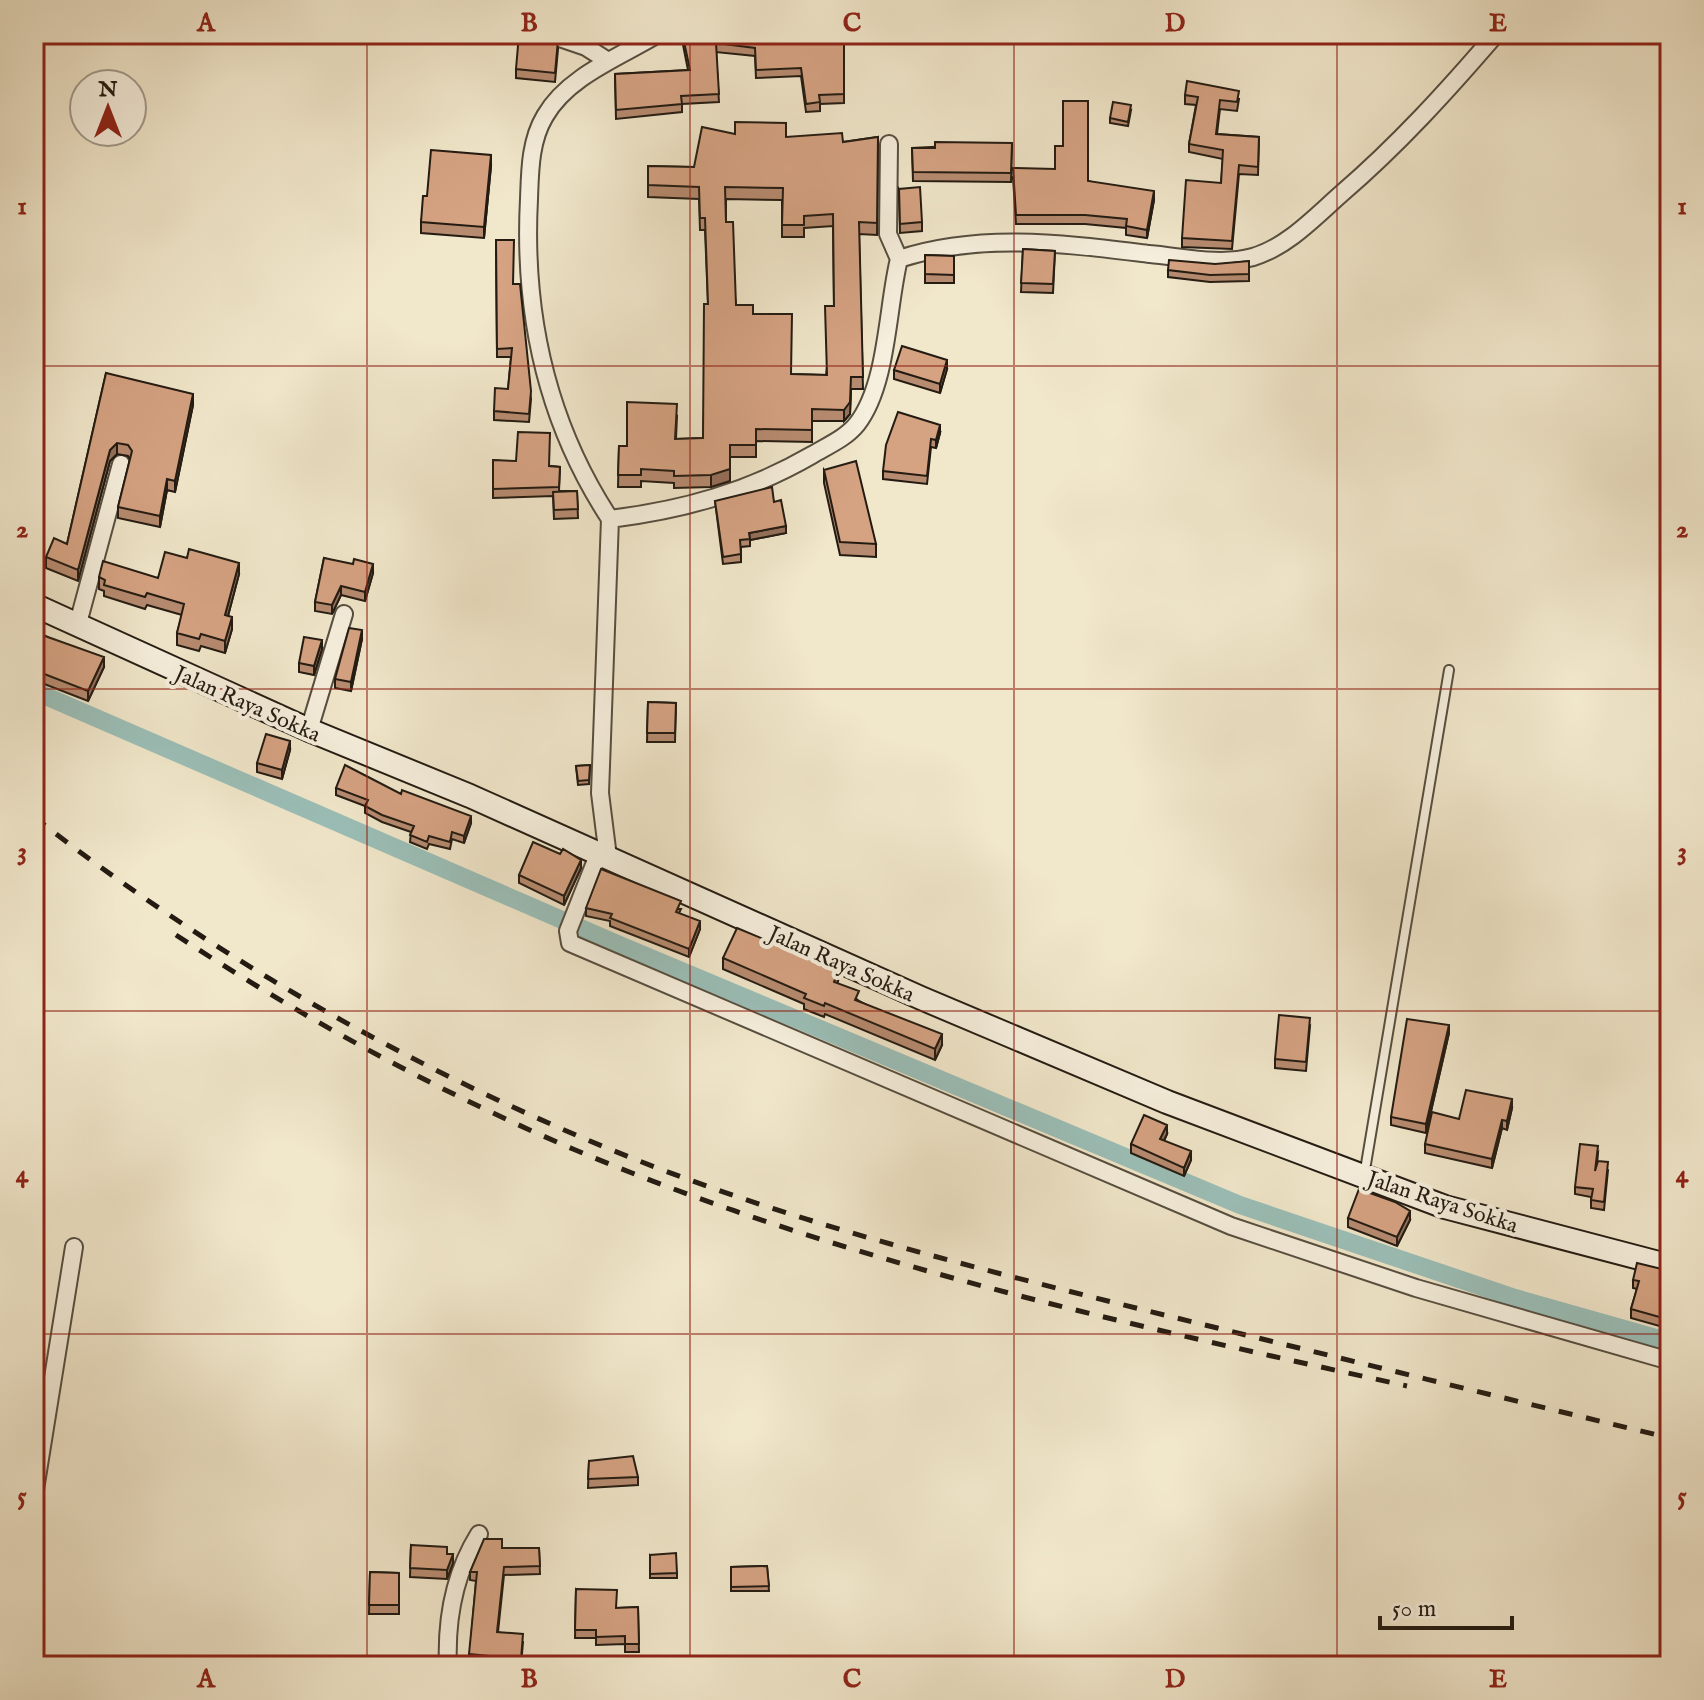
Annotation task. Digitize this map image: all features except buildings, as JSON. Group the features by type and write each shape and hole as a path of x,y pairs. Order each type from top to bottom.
{"main road":[{"name":"Jalan Raya Sokka","path":"34,605 309,730 457,791 921,998 1167,1102 1445,1207 1670,1266"}],"street":[{"path":"548,34 586,47 608,61"},
{"path":"658,34 581,79 546,113 536,135 528,212 532,316 540,360 548,388 590,489 610,519 600,793 603,856 568,931 570,943 1231,1226 1416,1288 1670,1361"},
{"path":"899,259 930,250 1000,242 1051,243 1214,260 1254,257 1313,220 1373,168 1411,131 1496,34"},
{"path":"610,519 717,500 747,488 839,439 857,423 878,374 899,259 888,234 889,144"},
{"path":"77,627 121,464"},
{"path":"309,730 344,614"},
{"path":"34,1496 74,1247"},
{"path":"448,1666 448,1633 455,1589 462,1565 479,1534"}],"lane":[{"path":"1364,1176 1449,670"}],"waterway":[{"path":"34,691 622,946 1240,1205 1515,1298 1670,1342"}],"railway":[{"path":"34,817 161,910 295,994 504,1103 645,1163 785,1212 1000,1274 1670,1438"},
{"path":"176,935 271,995 420,1077 573,1149 674,1189 776,1225 985,1287 1196,1339 1407,1386"}]}
